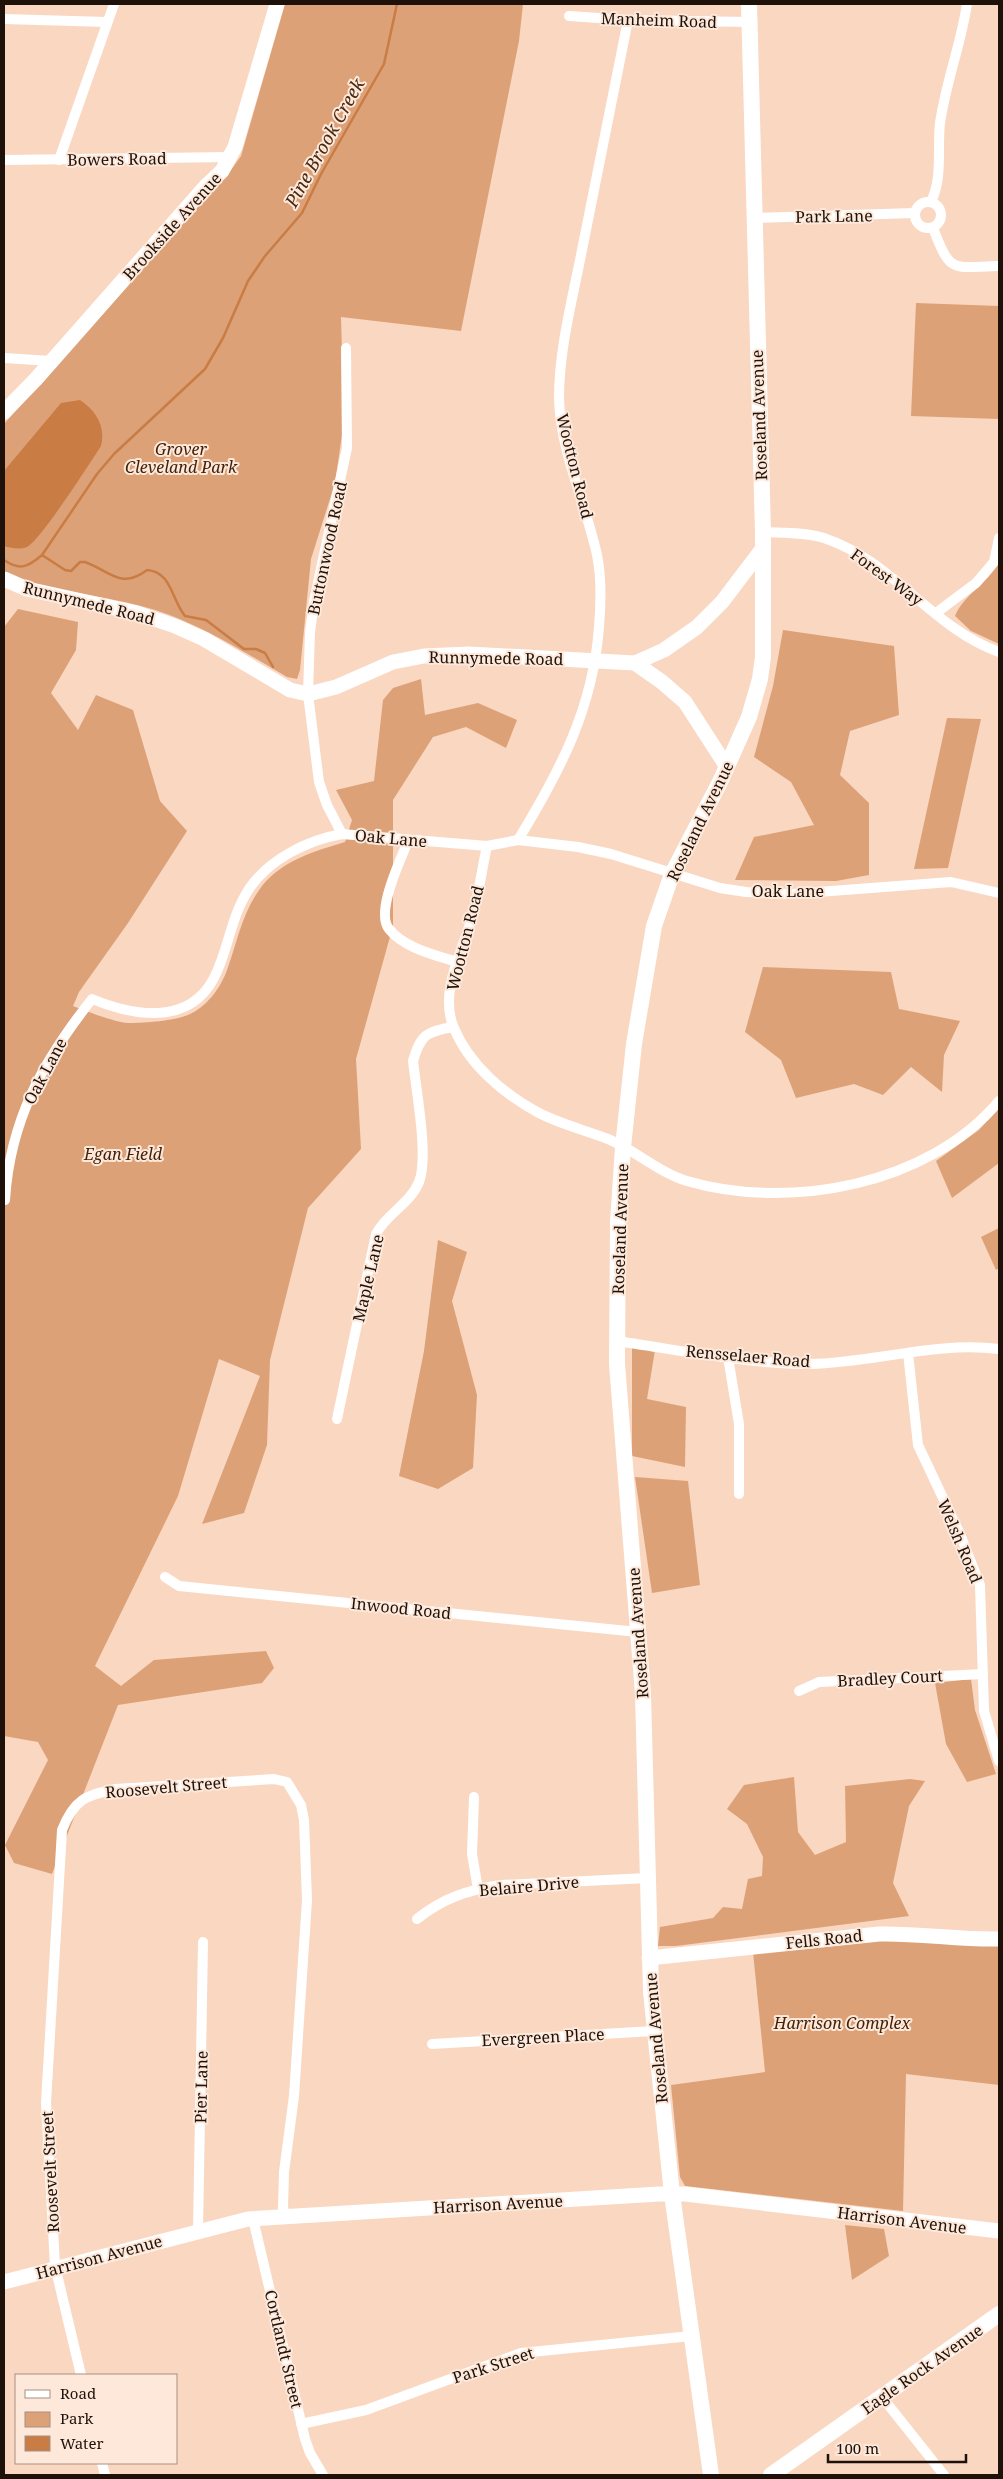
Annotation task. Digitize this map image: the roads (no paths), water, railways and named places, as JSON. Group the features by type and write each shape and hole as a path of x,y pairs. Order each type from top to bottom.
{"main road":[{"name":"Roseland Avenue","path":"711,2475 690,2336 654,2031 649,1958 643,1694 617,1364 618,1222 623,1147 634,1044 654,926 672,874 727,767 749,717 760,679 765,600 753,218 749,4"},
{"name":"Eagle Rock Avenue","path":"771,2475 999,2314"}],"street":[{"path":"60,160 114,4"},
{"name":"Brookside Avenue","path":"4,412 36,379 206,186 222,171 231,157 277,4"},
{"path":"931,202 938,187 940,125 946,90 962,35 967,4"},
{"name":"Manheim Road","path":"569,16 628,20 749,22"},
{"path":"4,19 107,22"},
{"name":"Wootton Road","path":"518,840 546,794 570,746 588,696 595,662 601,589 598,556 566,442 559,399 562,361 570,312 628,20"},
{"name":"Bowers Road","path":"4,160 231,157"},
{"path":"931,202 940,209 942,214 938,225 933,228 922,227 917,224 915,213 920,204 931,202"},
{"name":"Park Lane","path":"753,218 915,213"},
{"path":"933,228 950,264 961,267 999,266"},
{"name":"Buttonwood Road","path":"342,834 327,805 319,782 308,694 310,632 314,601 347,448 346,348"},
{"path":"4,358 51,360"},
{"name":"Forest Way","path":"763,540 807,534 844,546 874,563 964,635 999,652"},
{"path":"936,613 976,583 994,562 999,538"},
{"name":"Runnymede Road","path":"4,579 26,589 137,613 175,626 204,639 290,690 308,694 336,687 393,662 424,656 469,654 635,663 664,650 697,628 728,595 763,540"},
{"path":"635,663 662,682 685,702 727,767"},
{"name":"Oak Lane","path":"5,1200 10,1152 20,1121 55,1047 92,999 126,1012 141,1014 171,1010 194,1001 205,992 214,978 236,912 250,888 260,876 302,846 342,834 408,841 487,846 518,840 611,854 720,888 767,894 791,894 951,882 999,892"},
{"path":"408,841 385,904 388,928 418,949 457,962"},
{"name":"Wootton Road","path":"487,846 473,915 450,987 450,1009 453,1027 470,1057 491,1080 540,1114 623,1147 685,1180 718,1188 750,1192 789,1192 846,1185 892,1174 935,1153 958,1138 979,1122 999,1101"},
{"name":"Maple Lane","path":"337,1419 376,1234 382,1222 406,1202 419,1183 424,1163 413,1061 417,1047 420,1039 431,1031 453,1027"},
{"name":"Rensselaer Road","path":"617,1341 728,1357 810,1364 950,1347 977,1346 999,1349"},
{"name":"Welsh Road","path":"908,1353 918,1445 960,1534 980,1585 984,1712 999,1761"},
{"path":"728,1357 739,1424 739,1494"},
{"name":"Inwood Road","path":"165,1577 179,1586 638,1632"},
{"name":"Bradley Court","path":"799,1691 819,1682 983,1674"},
{"name":"Roosevelt Street","path":"81,2374 55,2269 46,2103 62,1830 68,1815 81,1799 108,1790 274,1779 287,1782 301,1805 304,1820 307,1900 294,2096 284,2172 283,2208 286,2216"},
{"path":"474,1797 472,1854 478,1889"},
{"name":"Belaire Drive","path":"417,1919 435,1905 451,1897 478,1889 501,1885 648,1878"},
{"name":"Fells Road","path":"649,1958 879,1934 917,1933 974,1939 999,1939"},
{"name":"Pier Lane","path":"198,2231 203,1942"},
{"name":"Evergreen Place","path":"432,2044 654,2031"},
{"name":"Harrison Avenue","path":"4,2282 198,2231 254,2219 672,2194 999,2232"},
{"name":"Cortlandt Street","path":"254,2219 301,2424 310,2453 323,2475"},
{"name":"Park Street","path":"301,2424 366,2410 521,2353 690,2336"},
{"path":"882,2397 944,2475"}],"water":[{"path":"80,400 91,409 101,426 101,446 65,501 33,542 27,547 21,548 4,546 4,471 61,403"}],"waterway":[{"name":"Pine Brook Creek","path":"4,560 15,566 24,566 42,555 97,474 114,454 205,369 223,338 248,281 265,256 302,213 321,174 384,64 397,4"},
{"path":"42,555 65,570 71,571 80,562 85,562 123,579 138,576 147,570 155,572 166,581 185,616 206,620 244,649 256,649 265,653 273,667"}],"park label":[{"name":"Grover Cleveland Park","path":"181,458"},
{"name":"Egan Field","path":"123,1154"},
{"name":"Harrison Complex","path":"842,2023"}]}
